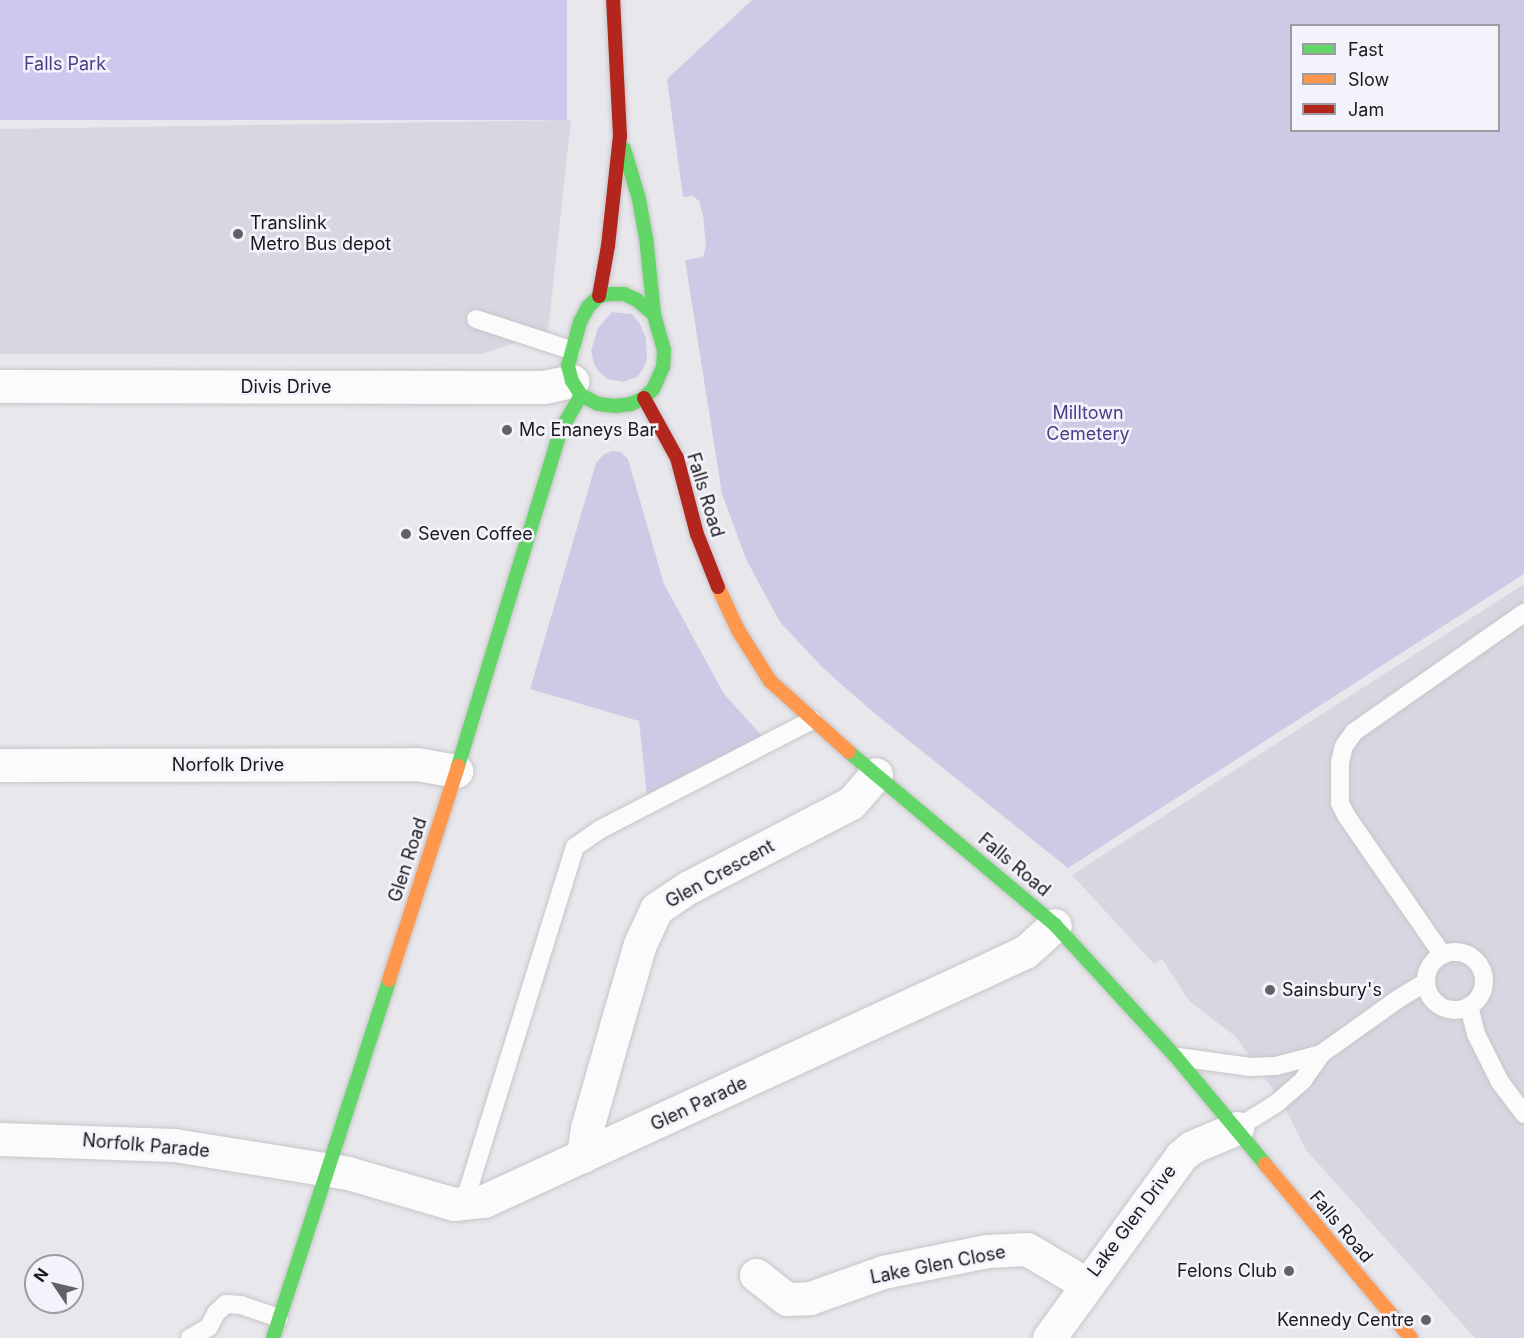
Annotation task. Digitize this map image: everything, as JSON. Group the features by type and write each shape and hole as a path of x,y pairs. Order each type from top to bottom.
{"main road":[{"path":"613,0 620,136 608,246 599,296 580,322 575,375 598,404 615,406 644,398 653,389 663,367 662,338 654,315 646,237 639,199 620,136"},
{"path":"599,296 624,294 637,300 654,315"},
{"name":"Glen Road","path":"273,1338 456,771 561,430 575,375"},
{"name":"Falls Road","path":"644,398 676,459 697,534 714,579 738,630 770,681 812,720 1055,925 1176,1057 1411,1338"}],"street":[{"name":"Divis Drive","path":"0,387 544,387 575,375"},
{"name":"Norfolk Drive","path":"0,765 417,764 456,771"},
{"name":"Glen Crescent","path":"583,1156 586,1128 640,944 656,909 689,887 851,803 876,774"},
{"name":"Glen Parade","path":"326,1170 367,1178 454,1204 484,1201 1025,952 1055,925"},
{"name":"Lake Glen Drive","path":"1062,1332 1086,1284 1181,1156 1192,1147 1237,1128"},
{"name":"Norfolk Parade","path":"0,1139 174,1145 326,1170"},
{"name":"Lake Glen Close","path":"756,1275 786,1299 810,1298 883,1272 987,1251 1027,1249 1086,1284"}],"lane":[{"path":"476,319 575,375"},
{"path":"1442,954 1347,817 1340,803 1340,762 1344,746 1354,732 1524,613"},
{"path":"464,1203 575,847 598,830 812,720"},
{"path":"1462,952 1478,963 1484,982 1482,992 1469,1006 1450,1010 1433,1001 1425,983 1429,966 1442,954 1462,952"},
{"path":"1237,1128 1277,1103 1303,1080 1321,1054 1398,999 1425,983"},
{"path":"1469,1006 1476,1034 1500,1082 1524,1114"},
{"path":"1176,1057 1250,1068 1276,1066 1321,1054"},
{"path":"190,1338 209,1327 216,1313 226,1304 241,1305 279,1318"}],"shaded area":[{"name":"Translink Metro Bus depot","path":"571,120 548,332 481,354 0,354 0,129"},
{"path":"1524,584 1524,1338 1475,1338 1306,1150 1283,1104 1236,1037 1189,1001 1162,959 1154,964 1072,875"}],"green space":[{"name":"Falls Park","path":"0,0 567,0 567,120 0,120"},
{"name":"Milltown Cemetery","path":"752,0 1524,0 1524,574 1068,868 873,712 823,668 780,622 747,561 722,494 685,260 703,257 706,246 703,215 699,201 693,196 683,197 667,79"},
{"path":"612,312 632,314 639,322 646,338 647,359 643,369 637,377 623,382 608,379 600,373 594,364 591,351 598,328"},
{"path":"612,451 621,452 628,459 664,584 724,694 764,738 647,796 639,721 530,689 596,463 604,454"}],"traffic: fast":[{"path":"624,149 639,199 646,237 654,315"},
{"path":"610,294 624,294 637,300 654,315 664,350 663,367 653,389 644,398 631,404 615,406 598,404 581,395 572,381 568,366 580,322 588,307 599,296 610,294"},
{"path":"458,766 561,430 581,395"},
{"path":"849,752 1055,925 1176,1057 1265,1164"},
{"path":"273,1338 389,980"}],"traffic: slow":[{"path":"718,587 738,630 770,681 849,752"},
{"path":"389,980 458,766"},
{"path":"1265,1164 1411,1338"}],"traffic: jam":[{"path":"599,296 608,246 620,136 613,0"},
{"path":"644,398 677,458 697,534 718,587"}],"place":[{"name":"Translink Metro Bus depot","path":"238,234"},
{"name":"Mc Enaneys Bar","path":"507,430"},
{"name":"Seven Coffee","path":"406,534"},
{"name":"Sainsbury's","path":"1270,990"},
{"name":"Felons Club","path":"1289,1271"},
{"name":"Kennedy Centre","path":"1426,1320"}]}
